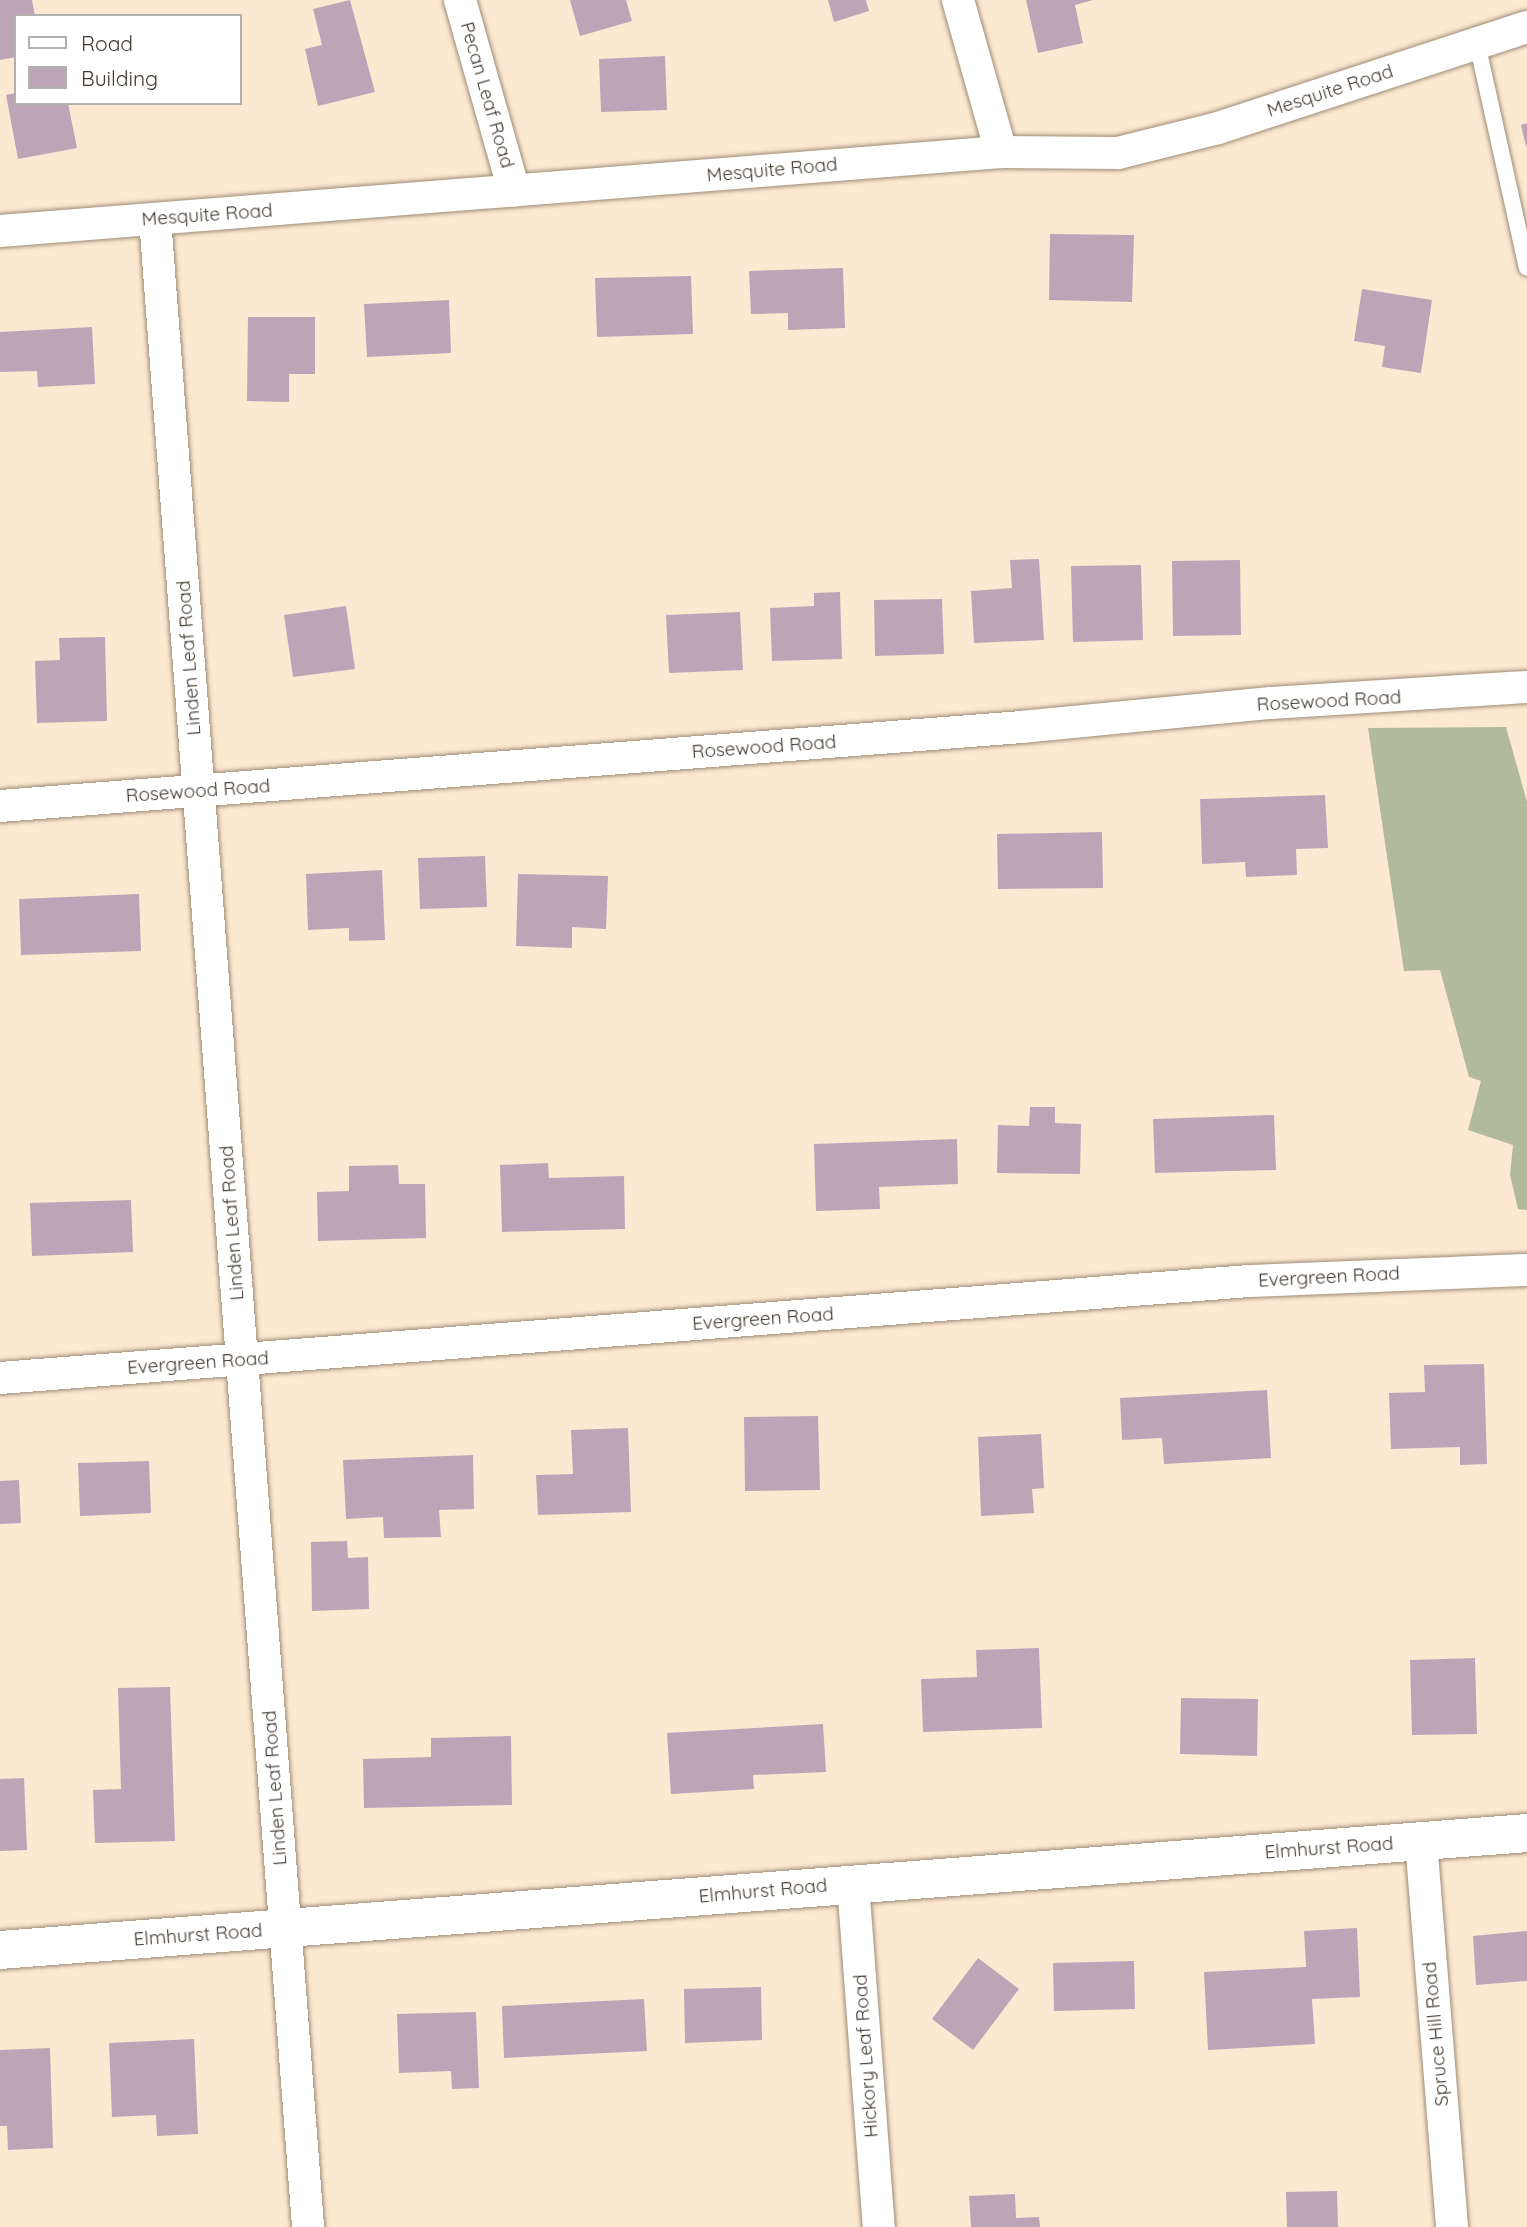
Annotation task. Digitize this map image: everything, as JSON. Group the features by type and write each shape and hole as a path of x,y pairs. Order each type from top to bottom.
{"street":[{"name":"Pecan Leaf Road","path":"460,0 514,191"},
{"path":"958,0 1001,152"},
{"name":"Mesquite Road","path":"0,231 1001,152 1118,153 1218,128 1527,27"},
{"name":"Linden Leaf Road","path":"155,219 308,2227"},
{"name":"Rosewood Road","path":"0,806 1021,727 1271,703 1527,687"},
{"name":"Evergreen Road","path":"0,1378 1248,1281 1527,1270"},
{"name":"Elmhurst Road","path":"0,1950 1527,1833"},
{"name":"Spruce Hill Road","path":"1421,1841 1452,2227"},
{"name":"Hickory Leaf Road","path":"853,1884 879,2227"}],"lane":[{"path":"1477,43 1527,268"}],"green space":[{"path":"1506,727 1527,802 1527,1210 1518,1209 1510,1175 1513,1145 1468,1130 1481,1081 1469,1077 1440,970 1404,971 1368,728"}],"building":[{"path":"0,0 32,0 35,14 14,14 14,57 0,60"},
{"path":"350,0 375,92 318,106 305,49 322,45 313,9"},
{"path":"570,0 626,0 632,21 580,36"},
{"path":"828,0 866,0 869,11 834,22"},
{"path":"1026,0 1093,0 1075,5 1083,43 1038,53"},
{"path":"665,56 667,110 601,112 599,59"},
{"path":"14,93 14,105 68,105 77,148 18,159 6,95"},
{"path":"1527,123 1527,146 1526,146 1521,125"},
{"path":"1050,234 1134,235 1132,302 1049,300"},
{"path":"843,268 845,328 788,330 788,313 751,314 749,271"},
{"path":"691,276 693,334 597,337 595,278"},
{"path":"1362,289 1432,300 1421,373 1382,367 1385,346 1354,341"},
{"path":"449,300 451,353 367,357 364,304"},
{"path":"248,317 315,317 315,374 289,374 289,402 247,401"},
{"path":"92,327 95,384 38,387 37,371 0,372 0,332"},
{"path":"1039,559 1044,640 974,643 971,591 1012,588 1010,560"},
{"path":"1240,560 1241,635 1173,636 1172,561"},
{"path":"1141,565 1143,640 1073,642 1071,566"},
{"path":"840,592 842,659 772,661 770,608 814,606 814,593"},
{"path":"942,599 944,654 875,656 874,600"},
{"path":"346,606 355,669 293,677 284,615"},
{"path":"740,612 743,670 669,673 666,615"},
{"path":"105,637 107,721 37,723 35,661 60,660 59,638"},
{"path":"1325,795 1328,848 1296,849 1297,875 1246,877 1245,862 1202,864 1200,799"},
{"path":"1102,832 1103,888 998,889 997,834"},
{"path":"485,856 487,907 420,909 418,858"},
{"path":"382,870 385,940 349,941 349,928 308,930 306,874"},
{"path":"518,874 608,876 606,929 572,927 572,948 516,946"},
{"path":"139,894 141,951 21,955 19,899"},
{"path":"1030,1107 1055,1107 1055,1123 1081,1124 1080,1174 997,1173 998,1125 1029,1126"},
{"path":"1274,1115 1276,1170 1155,1173 1153,1119"},
{"path":"957,1139 958,1184 879,1187 880,1209 816,1211 814,1144"},
{"path":"548,1163 549,1178 624,1176 625,1229 502,1232 500,1165"},
{"path":"398,1165 399,1184 425,1184 426,1238 318,1241 317,1192 349,1191 349,1166"},
{"path":"131,1200 133,1252 32,1256 30,1203"},
{"path":"1484,1364 1487,1464 1460,1465 1460,1447 1391,1449 1389,1393 1425,1392 1424,1365"},
{"path":"1267,1390 1271,1458 1164,1464 1162,1438 1122,1440 1120,1398"},
{"path":"818,1416 820,1490 745,1491 744,1417"},
{"path":"628,1428 631,1512 538,1515 536,1475 573,1474 571,1430"},
{"path":"1041,1434 1044,1488 1032,1489 1034,1513 981,1516 978,1437"},
{"path":"473,1455 474,1509 439,1510 441,1537 384,1538 383,1517 346,1519 343,1460"},
{"path":"149,1461 151,1513 80,1516 78,1463"},
{"path":"19,1480 21,1523 0,1524 0,1481"},
{"path":"347,1541 348,1558 368,1557 369,1609 312,1611 311,1542"},
{"path":"1039,1648 1042,1728 923,1732 921,1679 977,1677 976,1650"},
{"path":"1475,1658 1477,1734 1412,1735 1410,1660"},
{"path":"170,1687 175,1841 95,1843 93,1790 121,1789 118,1688"},
{"path":"1181,1698 1258,1699 1257,1756 1180,1754"},
{"path":"823,1724 826,1772 753,1775 754,1789 671,1794 667,1733"},
{"path":"511,1736 512,1805 364,1808 363,1759 431,1757 431,1738"},
{"path":"24,1778 27,1850 0,1851 0,1779"},
{"path":"1357,1928 1360,1997 1312,1999 1315,2044 1208,2050 1204,1972 1306,1967 1304,1931"},
{"path":"1527,1931 1527,1981 1476,1985 1473,1936"},
{"path":"978,1958 1019,1989 973,2050 932,2019"},
{"path":"1134,1961 1135,2009 1054,2011 1053,1963"},
{"path":"761,1987 762,2040 685,2043 684,1989"},
{"path":"644,1999 647,2051 504,2058 502,2006"},
{"path":"476,2012 479,2088 452,2089 451,2071 399,2073 397,2014"},
{"path":"194,2039 198,2134 157,2136 156,2115 112,2117 109,2043"},
{"path":"50,2048 53,2148 8,2150 7,2126 0,2126 0,2050"},
{"path":"1337,2191 1338,2227 1287,2227 1286,2192"},
{"path":"1015,2194 1016,2218 1039,2217 1040,2227 971,2227 969,2196"}]}
